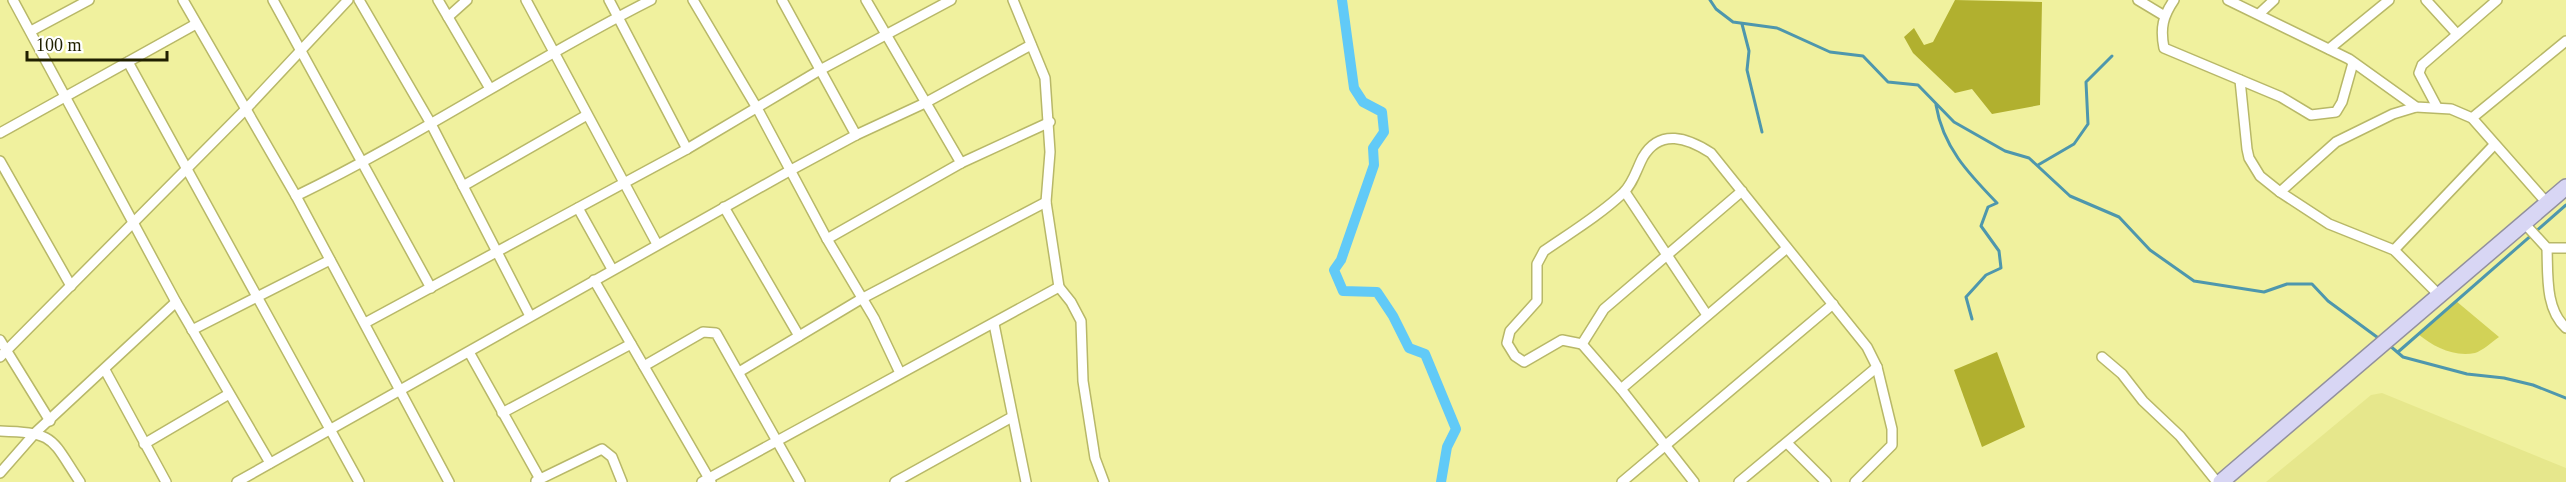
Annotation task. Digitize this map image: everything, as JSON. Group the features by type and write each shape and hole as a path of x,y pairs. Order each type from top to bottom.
{"highway":[{"path":"2219,482 2566,187"}],"street":[{"path":"13,0 176,302 270,463"},
{"path":"30,31 89,0"},
{"path":"183,0 296,196 450,482"},
{"path":"273,0 430,288"},
{"path":"3,354 246,109 348,0"},
{"path":"359,0 430,122 495,253 530,316"},
{"path":"438,0 489,87"},
{"path":"448,17 466,0"},
{"path":"526,0 657,244"},
{"path":"609,0 687,149"},
{"path":"296,196 362,164 489,87 651,0"},
{"path":"693,0 757,108 827,239 874,318 900,374"},
{"path":"782,0 856,135"},
{"path":"866,0 961,163"},
{"path":"365,323 687,149 820,70 951,0"},
{"path":"1012,0 1045,78 1050,122 1050,173 1046,202 1059,287 1071,302 1081,321 1083,381 1095,458 1104,482"},
{"path":"2138,0 2163,15"},
{"path":"2174,0 2163,15 2164,48 2281,97 2311,115 2330,115 2336,112 2342,102 2353,63"},
{"path":"2229,0 2329,49 2416,107"},
{"path":"2259,14 2274,0"},
{"path":"2329,49 2389,0"},
{"path":"2426,0 2457,34"},
{"path":"2437,107 2420,73 2428,58 2498,0"},
{"path":"0,133 196,24"},
{"path":"2472,118 2566,41"},
{"path":"237,482 400,388 469,352 612,269 791,170 856,135 925,104 1031,45"},
{"path":"128,62 359,482"},
{"path":"2240,80 2249,158 2260,176 2329,225 2394,250 2439,295"},
{"path":"2280,192 2336,142 2393,114 2416,107 2437,107 2451,109 2472,118 2547,203"},
{"path":"463,186 587,115"},
{"path":"827,239 961,163 1050,122"},
{"path":"1694,482 1621,389 1582,344 1562,340 1524,362 1515,356 1507,343 1510,331 1537,301 1538,258 1544,251 1625,192 1653,143 1663,139 1679,138 1711,153 1867,347 1877,368 1893,434 1892,445 1855,482"},
{"path":"2394,250 2494,145"},
{"path":"0,161 71,286"},
{"path":"1582,344 1604,309 1665,254 1742,191"},
{"path":"1625,192 1707,315"},
{"path":"739,372 861,299 1046,202"},
{"path":"724,207 799,336"},
{"path":"578,208 612,269"},
{"path":"2524,223 2547,248 2552,306 2564,325"},
{"path":"1621,389 1787,248"},
{"path":"2547,248 2566,248"},
{"path":"192,330 330,260"},
{"path":"594,280 707,481 1059,287"},
{"path":"0,473 36,432 50,422 176,302"},
{"path":"1622,482 1833,304"},
{"path":"994,324 1026,482"},
{"path":"644,366 703,332 711,330 716,333 800,482"},
{"path":"0,340 3,354 50,422"},
{"path":"502,412 631,344"},
{"path":"469,352 537,481 602,450 612,457 622,482"},
{"path":"2102,357 2122,374 2143,401 2219,482"},
{"path":"1739,482 1877,368"},
{"path":"105,370 166,482"},
{"path":"144,444 229,394"},
{"path":"895,482 1012,417"},
{"path":"0,431 36,432 53,442 80,482"},
{"path":"1787,443 1826,482"}],"shaded area":[{"path":"1955,0 2042,2 2040,105 1992,114 1972,89 1955,93 1913,53 1904,37 1914,28 1924,45 1933,42"},
{"path":"2456,301 2499,337 2478,352 2459,354 2444,350 2418,334"},
{"path":"1997,352 2025,427 1982,447 1954,370"},
{"path":"2382,393 2566,468 2566,482 2266,482 2371,395"}],"waterway":[{"path":"1342,0 1354,88 1363,102 1382,112 1384,132 1373,148 1374,165 1341,260 1334,270 1343,291 1377,292 1393,316 1409,348 1425,354 1456,429 1447,447 1441,482"},
{"path":"1710,0 1716,9 1733,22 1777,28 1830,52 1863,56 1888,82 1918,85 1954,122 2005,151 2029,158 2070,196 2119,217 2150,250 2194,281 2264,292 2287,284 2312,284 2328,301 2381,340"},
{"path":"1742,24 1749,51 1747,70 1762,132"},
{"path":"2038,165 2074,144 2088,124 2086,82 2112,56"},
{"path":"1936,105 1939,120 1951,147 1976,181 1997,203 1988,207 1981,226 1999,251 2001,268 1986,275 1966,297 1972,319"},
{"path":"2398,352 2566,205"},
{"path":"2389,345 2403,357 2467,374 2504,378 2533,385 2566,398"}]}
